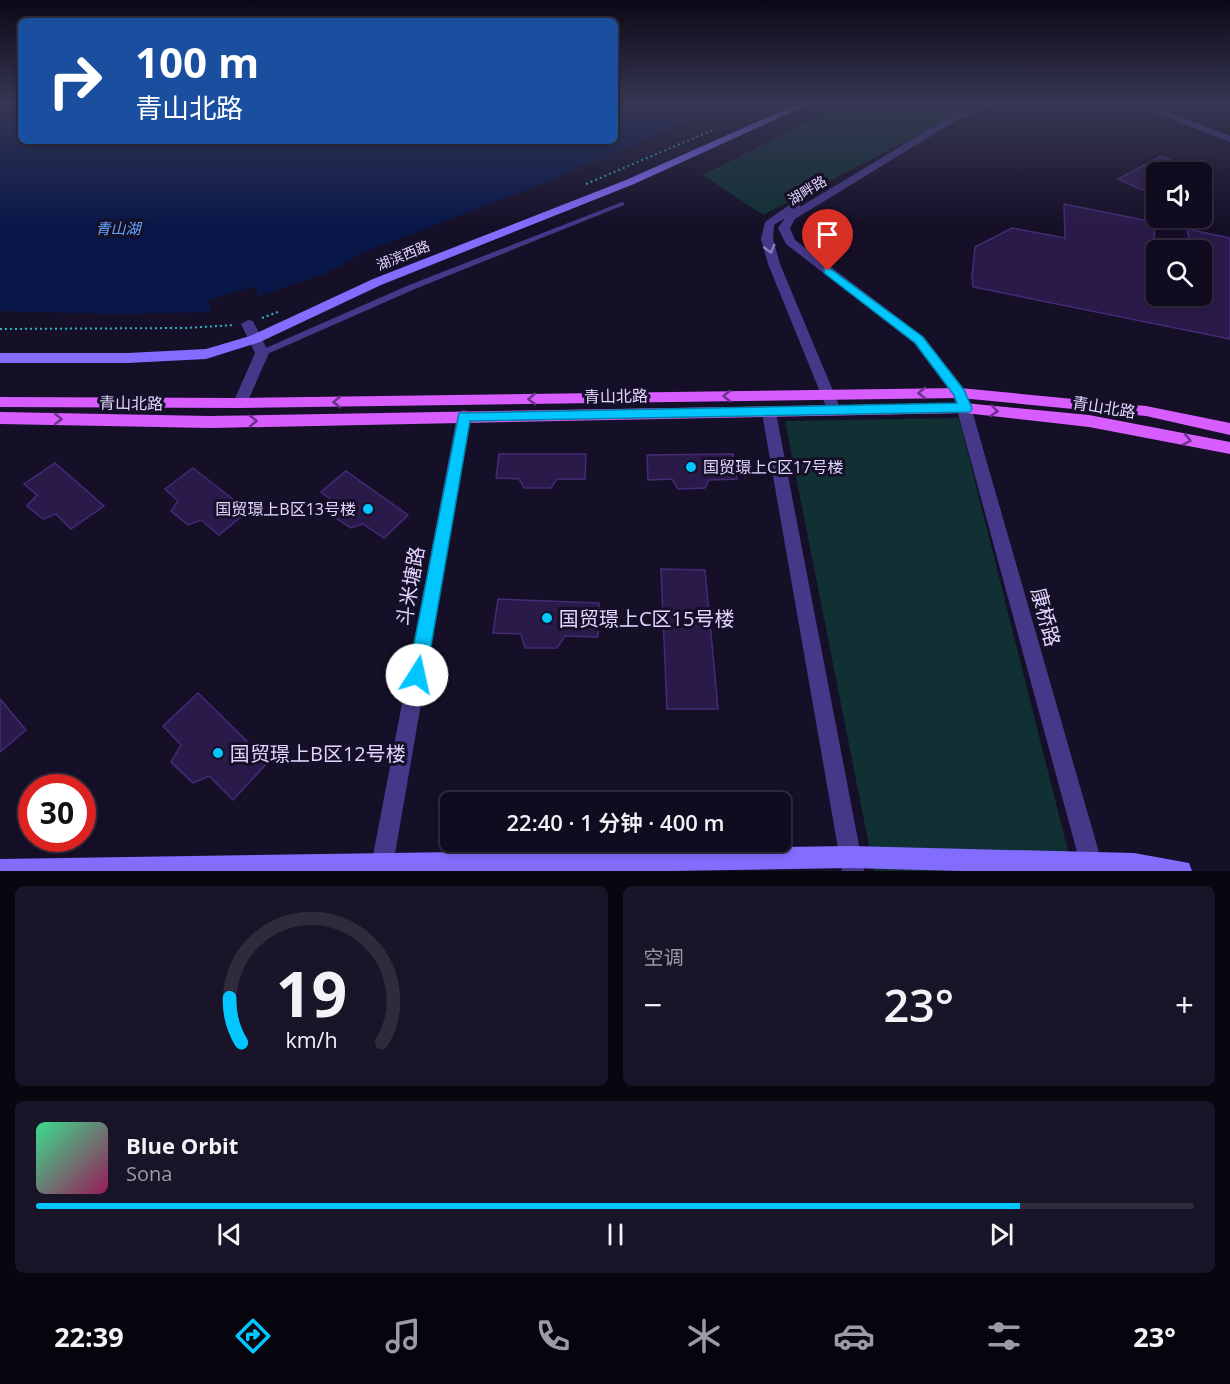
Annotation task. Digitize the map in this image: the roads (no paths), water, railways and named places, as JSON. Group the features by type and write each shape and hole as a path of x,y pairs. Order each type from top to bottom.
{"main road":[{"name":"青山北路","path":"0,402 240,403 959,395 1146,411 1230,429"},
{"name":"青山北路","path":"0,418 210,422 464,416 769,413 834,410 959,395 1230,448"}],"street":[{"name":"湖滨西路","path":"0,358 128,358 206,354 255,339 377,282 630,182 711,146"},
{"name":"湖畔路","path":"834,410 774,264 767,239 769,225 814,194 897,146"},
{"name":"湖畔路","path":"908,146 791,217 784,228 790,242 919,340 959,395"},
{"path":"240,403 262,353 248,324"},
{"name":"康桥路","path":"959,395 1091,863"},
{"path":"769,413 851,864"},
{"name":"斗米塘路","path":"382,867 464,416"},
{"path":"0,870 1091,863 1181,871"}],"lane":[{"path":"262,353 412,287 622,204"}],"water":[{"name":"青山湖","path":"0,146 632,146 547,182 362,253 329,272 258,296 256,286 208,300 211,312 117,314 0,311"}],"place":[{"name":"国贸璟上C区17号楼","path":"691,467"},
{"name":"国贸璟上B区13号楼","path":"368,509"},
{"name":"国贸璟上C区15号楼","path":"547,618"},
{"name":"国贸璟上B区12号楼","path":"218,753"}]}
